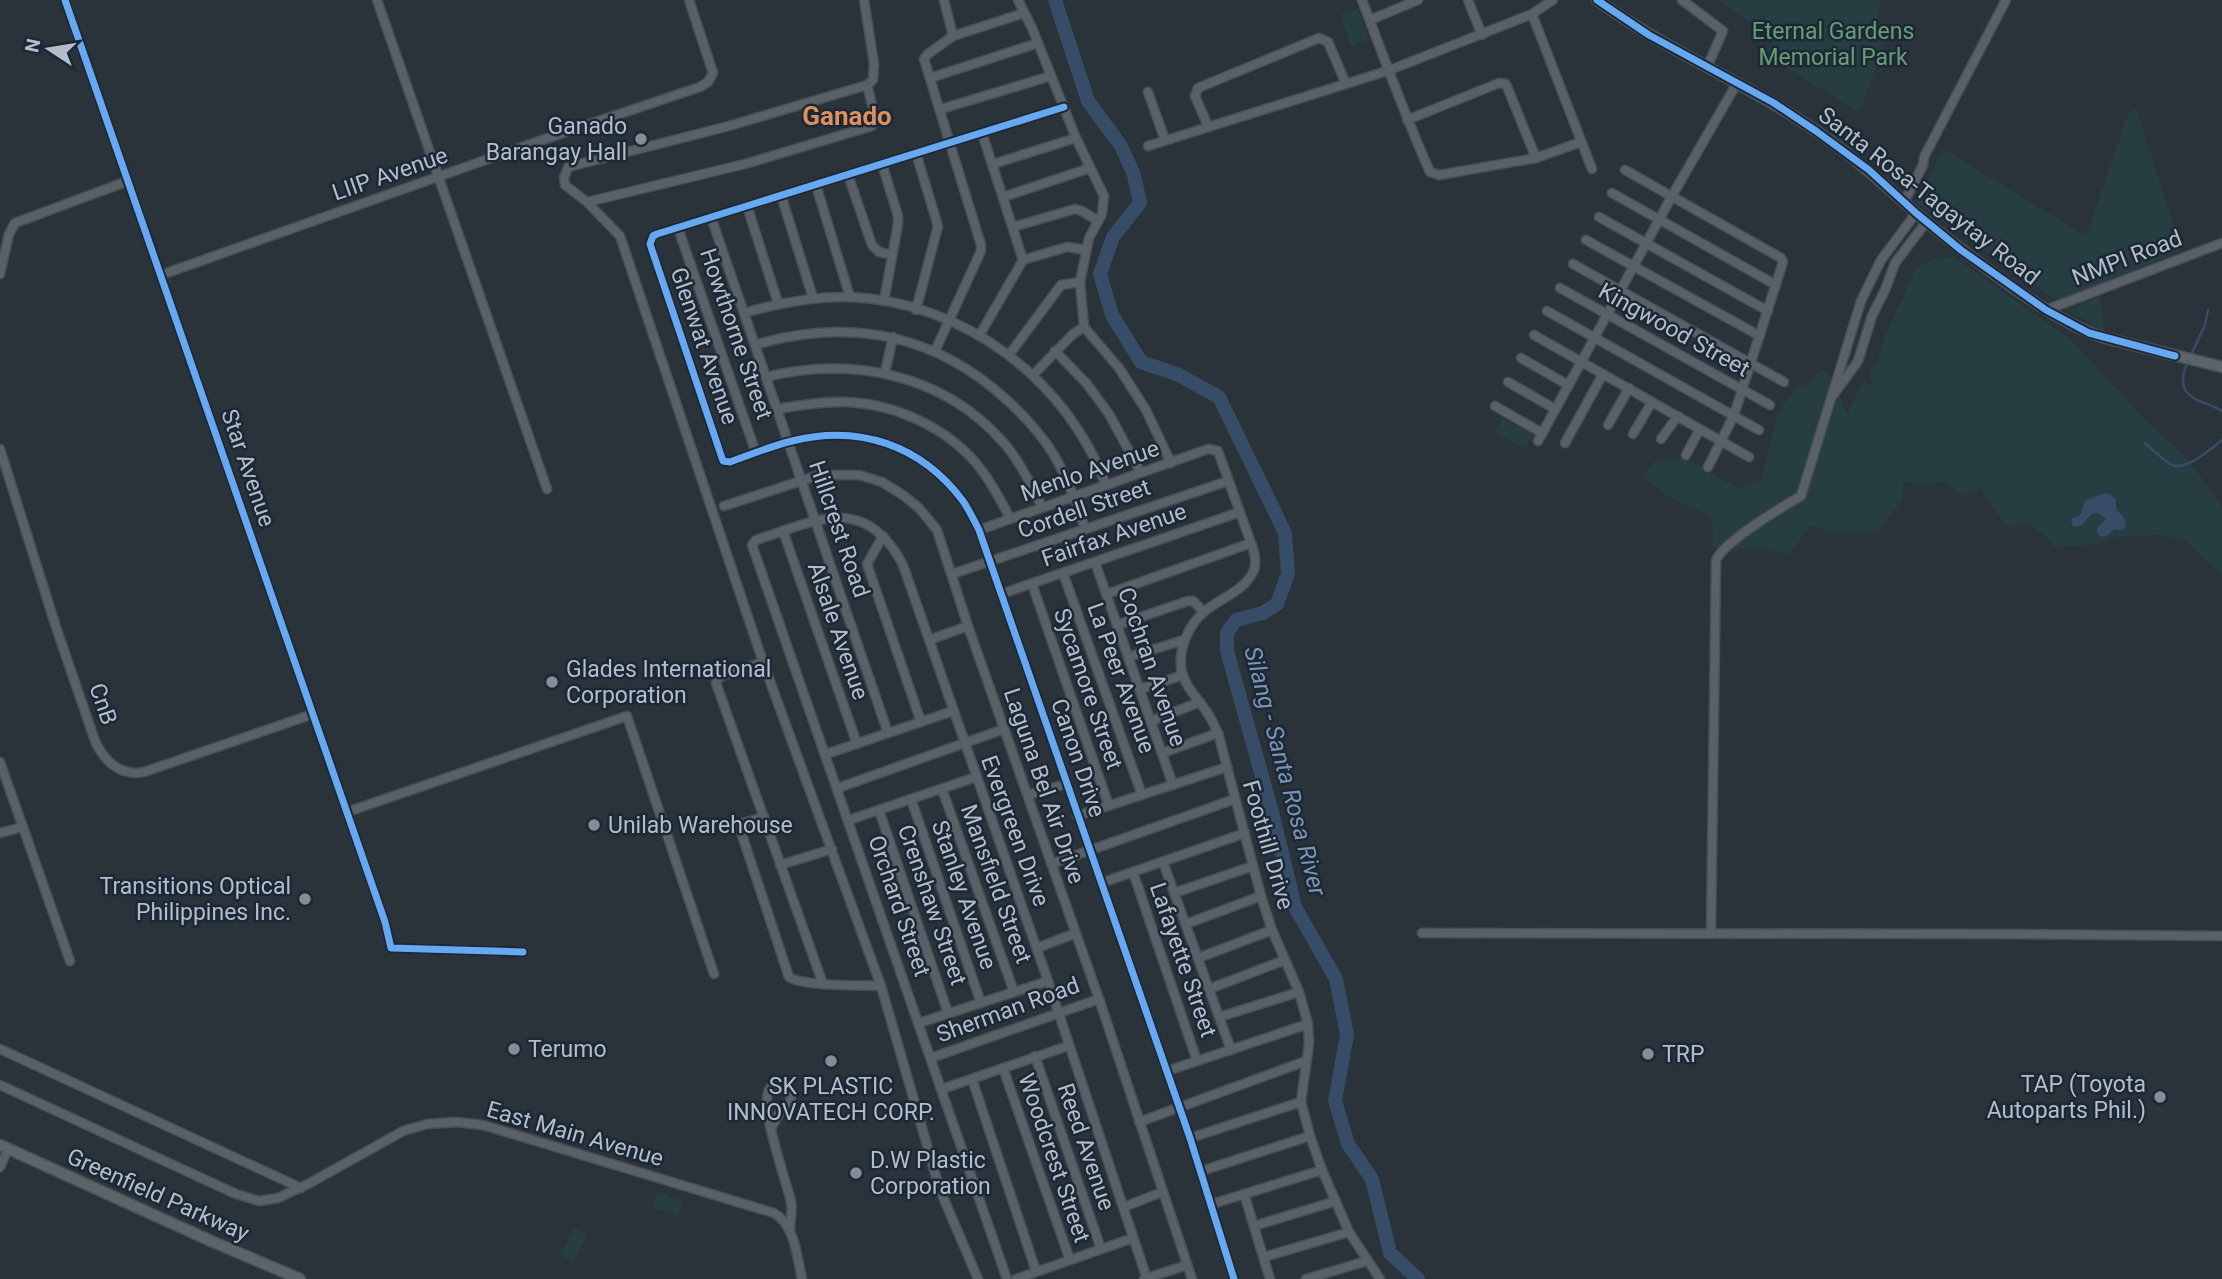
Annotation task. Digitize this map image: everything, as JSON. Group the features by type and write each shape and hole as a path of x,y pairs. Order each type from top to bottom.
{"main road":[{"name":"Santa Rosa-Tagaytay Road","path":"1597,0 1628,22 1774,103 1829,140 1869,170 1916,213 1979,263 2046,310 2089,333 2222,367"},
{"name":"Greenfield Parkway","path":"4,1147 300,1279"}],"street":[{"name":"Star Avenue","path":"65,0 385,922 391,948 523,952"},
{"path":"377,0 547,489"},
{"name":"LIIP Avenue","path":"161,275 700,87 708,82 713,73 689,0"},
{"path":"864,0 874,64 873,80 867,85 729,126 568,167 564,178 565,185 587,202 620,236 763,662 881,986 940,1190 978,1279"},
{"path":"944,0 953,36"},
{"path":"1018,0 1076,138 1104,196 1105,205 1086,250 1080,282 1084,327 1119,368 1146,410 1171,463"},
{"path":"1362,0 1407,120 1433,174 1536,158 1581,142"},
{"path":"1468,0 1482,35"},
{"path":"1536,13 1547,0"},
{"path":"1148,146 1390,70 1536,13 1552,0"},
{"path":"1682,0 1723,31 1707,67"},
{"path":"1902,200 1918,163 1924,157 2006,0"},
{"path":"1370,20 1414,1"},
{"path":"935,351 981,251 981,245 925,56 953,36 1024,13"},
{"path":"1536,13 1592,169"},
{"path":"1208,126 1195,96 1198,88 1319,38 1328,42 1346,84"},
{"path":"930,78 1038,43"},
{"path":"941,109 1051,76"},
{"path":"1407,120 1504,83 1536,158"},
{"path":"1495,406 1540,437 1737,83"},
{"path":"587,202 745,164 872,126 875,116 867,85"},
{"path":"1148,92 1165,140"},
{"path":"678,228 1064,107"},
{"path":"982,133 1023,260"},
{"path":"993,164 1076,138"},
{"path":"916,153 938,226 916,310"},
{"path":"882,164 898,215 884,301"},
{"path":"1003,197 1090,168"},
{"path":"1625,170 1781,258 1783,265 1734,415 1708,467"},
{"path":"848,175 872,245 879,251 892,255"},
{"path":"0,274 9,234 15,223 128,181"},
{"path":"816,185 850,297"},
{"path":"1612,193 1776,285"},
{"path":"782,195 813,298"},
{"path":"747,206 778,303"},
{"path":"1013,227 1075,209 1098,221"},
{"path":"1711,934 1717,555 1762,520 1801,496 1861,302 1881,260 1916,213"},
{"path":"1599,217 1768,311"},
{"name":"Hillcrest Road","path":"711,218 888,733"},
{"path":"1829,402 1858,361 1872,316 1895,263 1927,221"},
{"name":"Glenwat Avenue","path":"678,228 657,234 651,240 651,249 699,394 722,459 726,462"},
{"name":"Howthorne Street","path":"678,228 756,453"},
{"path":"1586,240 1760,337"},
{"name":"NMPI Road","path":"2046,310 2222,243"},
{"path":"979,336 1023,260 1066,247 1086,250"},
{"path":"1573,264 1784,382"},
{"path":"1009,355 1061,285 1080,282"},
{"name":"Kingwood Street","path":"1560,288 1770,405"},
{"path":"744,313 778,303 850,297 884,301 948,320 1009,355 1032,375 1065,410 1082,433 1106,485"},
{"path":"1547,311 1759,430"},
{"path":"1032,375 1073,334 1084,327"},
{"path":"755,345 776,338 823,331 844,331 892,337 935,351 981,379 1028,420 1053,454 1074,496 1085,529"},
{"path":"1534,335 1749,457"},
{"path":"885,372 892,337"},
{"path":"1055,351 1087,384 1110,414 1141,473"},
{"path":"1521,358 1568,385"},
{"path":"766,377 811,369 839,368 885,372 926,386 980,419 1004,443 1025,473 1042,507"},
{"path":"1566,443 1603,374"},
{"path":"1508,382 1555,409"},
{"path":"1608,425 1629,388"},
{"path":"777,408 813,403 857,402 887,408 922,421 950,439 975,462 996,491 1010,519"},
{"path":"1633,434 1652,402"},
{"path":"1661,439 1678,416"},
{"path":"1686,455 1700,429"},
{"name":"Canon Drive","path":"726,462 789,441 834,434 857,435 879,439 905,451 939,474 964,502 979,530 1180,1108 1234,1279"},
{"name":"CnB","path":"0,449 95,741 111,764 127,772 144,772 313,714"},
{"name":"Menlo Avenue","path":"979,530 1213,449 1218,451 1227,481"},
{"name":"Laguna Bel Air Drive","path":"724,506 819,475 859,475 882,482 903,495 919,508 937,530 1192,1279"},
{"path":"1140,689 1182,675 1184,640 1203,612 1240,588 1254,569 1256,559 1227,481"},
{"name":"Cordell Street","path":"952,574 1227,481"},
{"name":"Fairfax Avenue","path":"1001,594 1240,512"},
{"name":"Evergreen Drive","path":"752,545 755,540 816,519 833,516 867,525 894,548 903,565 1037,948 1146,1279"},
{"name":"Alsale Avenue","path":"783,531 857,744"},
{"path":"883,536 868,561 868,568 921,722"},
{"path":"1107,594 1251,544"},
{"name":"Orchard Street","path":"752,545 1007,1279"},
{"name":"Cochran Avenue","path":"1095,562 1173,785"},
{"name":"La Peer Avenue","path":"1063,573 1142,795"},
{"name":"Sycamore Street","path":"1032,584 1109,806"},
{"path":"1117,625 1188,601 1193,601 1203,612"},
{"path":"929,640 968,626"},
{"path":"1128,657 1184,640"},
{"path":"763,662 719,677 716,683 824,984"},
{"name":"Foothill Drive","path":"1182,675 1217,733 1261,896 1272,930 1299,992 1308,1024 1309,1043 1301,1102 1310,1136 1349,1232 1380,1279"},
{"path":"1151,721 1200,702"},
{"path":"826,754 953,711"},
{"path":"347,812 627,716 714,974"},
{"path":"838,788 1004,729"},
{"path":"1162,753 1217,733"},
{"path":"0,762 70,961"},
{"path":"1077,816 1227,767"},
{"path":"849,820 976,777"},
{"path":"1028,795 1066,783"},
{"name":"Mansfield Street","path":"942,789 1014,992"},
{"name":"Stanley Avenue","path":"911,799 982,1003"},
{"path":"1051,864 1235,799"},
{"name":"Crenshaw Street","path":"879,810 948,1013"},
{"path":"764,817 743,823 740,830 789,977 824,984 881,986"},
{"path":"0,833 23,827"},
{"path":"1101,883 1245,833"},
{"path":"780,865 832,849"},
{"path":"1163,862 1231,1050"},
{"path":"1174,893 1253,866"},
{"name":"Lafayette Street","path":"1132,872 1197,1061"},
{"path":"1186,924 1261,896"},
{"path":"1198,958 1272,930"},
{"path":"1037,948 1076,933"},
{"path":"1422,933 2222,936"},
{"path":"1209,989 1286,960"},
{"path":"919,1023 1048,981"},
{"path":"1219,1017 1299,992"},
{"name":"Sherman Road","path":"931,1058 1098,999"},
{"path":"1167,1071 1308,1024"},
{"path":"942,1089 1068,1046"},
{"path":"0,1049 301,1188"},
{"name":"Reed Avenue","path":"1035,1056 1101,1249"},
{"path":"1139,1122 1306,1061"},
{"name":"Woodcrest Street","path":"1003,1068 1070,1260"},
{"path":"972,1079 1036,1272"},
{"name":"East Main Avenue","path":"0,1085 248,1198 270,1200 301,1188 403,1131 427,1124 456,1122 483,1125 763,1209 781,1217 790,1231"},
{"path":"771,1128 791,1101 791,1093 782,1085 774,1086 766,1094 771,1128 792,1205 790,1231 802,1279"},
{"path":"1190,1138 1301,1102"},
{"path":"1201,1171 1310,1136"},
{"path":"0,1167 4,1147"},
{"path":"1212,1204 1322,1170"},
{"path":"1124,1207 1162,1192"},
{"path":"1244,1194 1270,1279"},
{"path":"1254,1226 1336,1201"},
{"path":"1264,1257 1349,1232"},
{"path":"1016,1279 1133,1238"},
{"path":"1306,1279 1367,1261"},
{"path":"1146,1279 1187,1265"}],"green space":[{"name":"Eternal Gardens Memorial Park","path":"1718,0 1882,0 1875,30 1888,37 1859,113 1765,54 1773,39"},
{"path":"1358,9 1369,40 1351,46 1340,15"},
{"path":"2136,107 2182,251 2058,301 1915,202 1944,149 2086,236 2129,111"},
{"path":"1953,256 2071,340 2144,418 2188,459 2222,507 2222,576 2185,540 2159,535 2111,538 2096,545 2054,547 2044,535 2026,524 2008,528 1980,489 1962,495 1943,482 1903,482 1903,499 1878,531 1831,532 1810,526 1790,554 1755,548 1729,551 1712,547 1713,533 1709,516 1667,496 1643,477 1654,462 1684,457 1738,488 1762,479 1777,414 1795,388 1809,384 1815,374 1824,370 1835,382 1847,415 1862,382 1872,384 1869,370 1878,360 1884,338 1916,268 1935,259"},
{"path":"2100,295 2104,331 2069,311"},
{"path":"1502,418 1533,434 1525,449 1494,432"},
{"path":"657,1192 684,1201 678,1216 652,1208"},
{"path":"574,1228 587,1235 574,1262 560,1255"}],"water":[{"path":"2104,493 2116,499 2116,509 2126,520 2125,528 2115,529 2107,536 2101,537 2097,528 2106,519 2098,513 2090,515 2083,524 2074,527 2072,518 2079,516 2085,501"}],"waterway":[{"name":"Silang - Santa Rosa River","path":"1055,0 1088,101 1121,146 1134,175 1140,203 1113,237 1100,274 1112,315 1141,362 1177,374 1219,397 1285,533 1288,574 1277,604 1263,613 1236,620 1227,633 1227,651 1272,812 1295,907 1336,979 1347,1035 1335,1101 1348,1144 1372,1179 1390,1253 1418,1279"},
{"path":"2191,355 2205,325 2208,310"},
{"path":"2188,361 2183,383 2185,390 2222,411"},
{"path":"2144,443 2168,463 2178,466 2198,458 2222,440"}],"cycle path":[{"path":"65,0 385,922 391,948 523,952"},
{"path":"1597,0 1649,35 1774,103 1816,131 1869,170 1961,250 2046,310 2089,333 2175,356"},
{"path":"1064,107 657,234 653,236 650,244 723,461 730,462 784,443 817,436 864,438 908,453 928,466 946,482 969,511 979,530 1190,1138 1234,1279"}],"place":[{"name":"Ganado Barangay Hall","path":"641,139"},
{"name":"Glades International Corporation","path":"552,682"},
{"name":"Unilab Warehouse","path":"594,825"},
{"name":"Transitions Optical Philippines Inc.","path":"305,899"},
{"name":"Terumo","path":"514,1049"},
{"name":"TRP","path":"1648,1054"},
{"name":"SK PLASTIC INNOVATECH CORP.","path":"831,1061"},
{"name":"TAP (Toyota Autoparts Phil.)","path":"2160,1097"},
{"name":"D.W Plastic Corporation","path":"856,1173"}],"district":[{"name":"Ganado","path":"847,116"}]}
